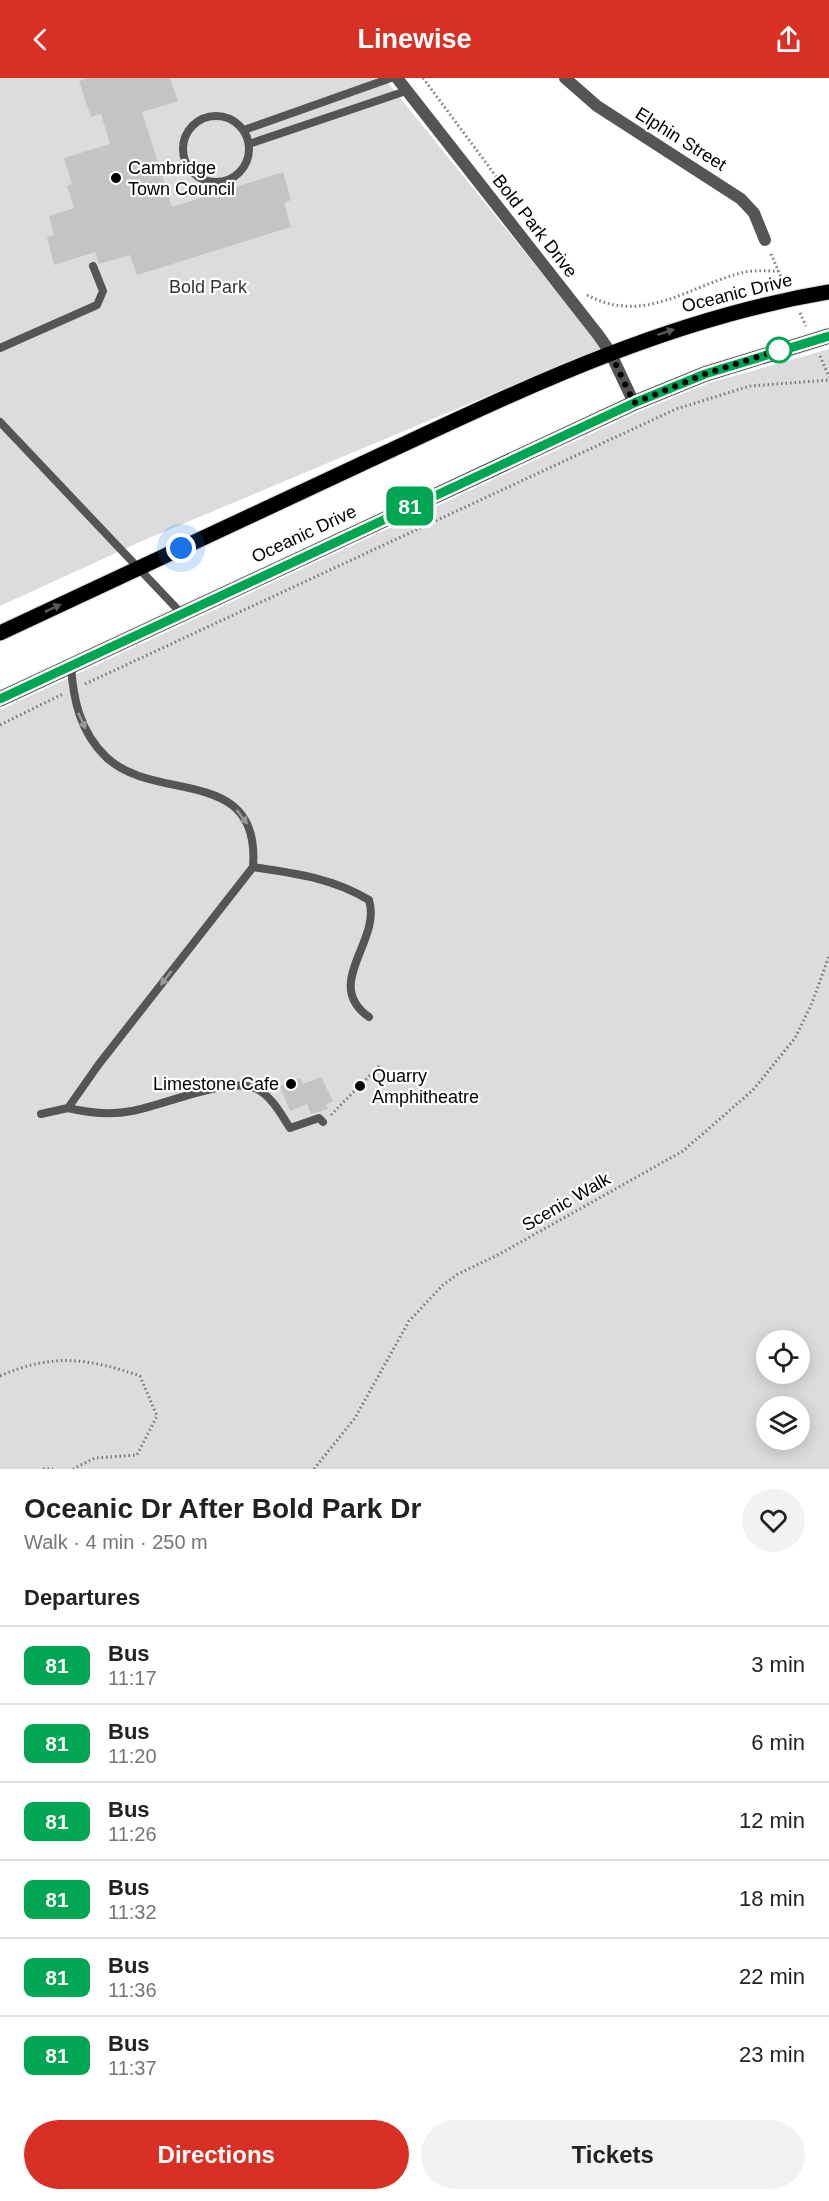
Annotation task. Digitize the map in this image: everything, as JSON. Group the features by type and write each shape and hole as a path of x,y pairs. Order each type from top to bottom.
{"main road":[{"name":"Oceanic Drive","path":"0,633 610,352 734,312 829,292"},
{"name":"Oceanic Drive","path":"0,699 634,403 705,374 829,336"}],"street":[{"name":"Bold Park Drive","path":"397,78 610,352 634,403"},
{"name":"Elphin Street","path":"566,78 597,106 741,199 754,213 765,240"}],"lane":[{"path":"244,130 391,78"},
{"path":"249,144 406,91"},
{"path":"214,115 226,117 244,130 249,144 245,166 227,180 216,183 205,180 187,166 183,144 186,133 203,118 214,115"},
{"path":"0,348 97,305 103,291 93,266"},
{"path":"0,422 181,613"},
{"path":"68,1108 99,1064 254,867 255,844 248,822 234,806 214,794 137,775 107,758 94,742 80,717 72,690 71,665"},
{"path":"254,867 314,877 350,889 369,900 372,911 371,925 351,981 351,999 359,1011 369,1017"},
{"path":"41,1114 68,1108 105,1113 129,1112 204,1090 231,1086 256,1088 273,1102 290,1128 319,1118 323,1122"}],"path":[{"path":"423,78 507,192"},
{"path":"582,289 588,295 607,305 635,308 662,302 747,272 778,271"},
{"path":"0,726 72,690 676,409 750,386 829,380"},
{"name":"Scenic Walk","path":"314,1469 355,1418 409,1321 443,1285 458,1274 506,1251 683,1151 753,1090 795,1038 812,1003 829,956"},
{"path":"323,1122 381,1064"},
{"path":"0,1376 22,1366 62,1359 102,1363 140,1376 157,1416 137,1455 96,1458 73,1469"},
{"path":"43,1469 53,1469"}],"green space":[{"name":"Bold Park","path":"0,78 384,78 602,348 142,541 0,606"},
{"path":"829,349 829,1469 0,1469 0,710 638,412 709,383"}],"building":[{"name":"Cambridge Town Council","path":"87,78 170,78 178,101 142,112 172,207 283,172 291,200 284,203 291,227 137,275 130,255 99,264 95,252 54,265 47,237 54,235 49,216 74,208 67,186 72,184 64,158 110,144 101,114 91,117 79,81"},
{"path":"321,1077 333,1101 326,1104 328,1109 311,1114 307,1104 290,1111 280,1086 300,1078 303,1084"}],"bus line":[{"name":"81","path":"0,699 464,480 634,403 705,374 813,339 829,336"}],"place":[{"name":"Cambridge Town Council","path":"116,178"},
{"name":"Limestone Cafe","path":"291,1084"},
{"name":"Quarry Amphitheatre","path":"360,1086"}],"route":[{"path":"181,548 610,352 634,403 705,374 779,350"}]}
